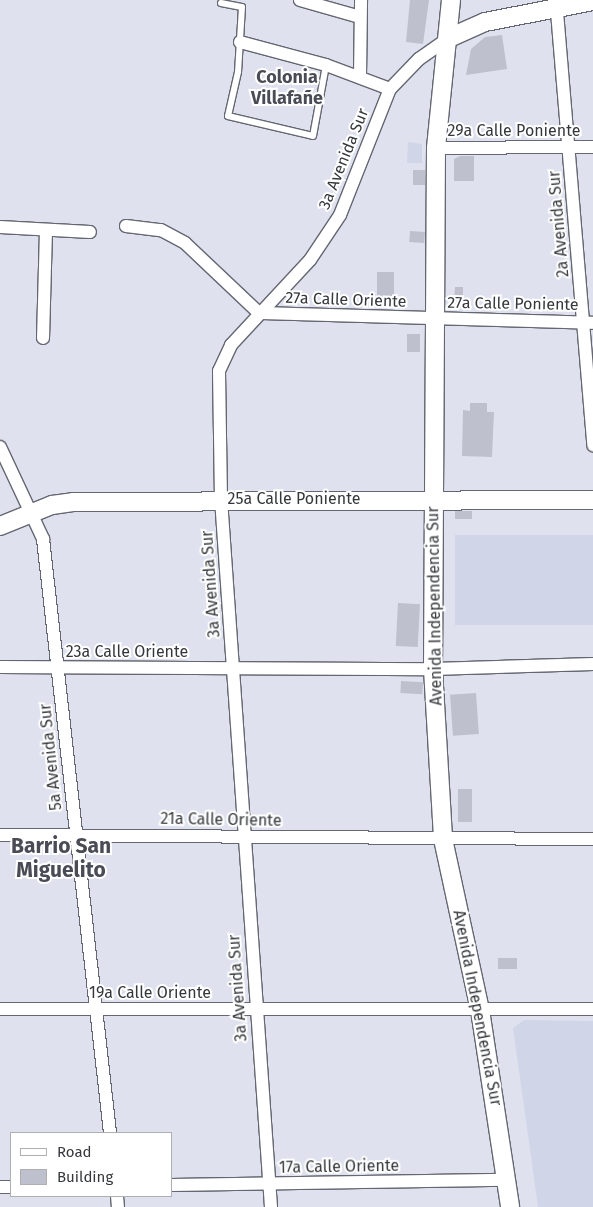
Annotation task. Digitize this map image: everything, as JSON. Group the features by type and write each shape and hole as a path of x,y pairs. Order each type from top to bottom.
{"main road":[{"name":"Avenida Independencia Sur","path":"451,0 449,38 436,148 433,319 433,669 443,839 480,1010 510,1207"},
{"path":"449,38 486,22 557,4 593,0"},
{"name":"25a Calle Poniente","path":"0,526 34,513 73,502 221,499 593,500"}],"street":[{"path":"300,0 360,17"},
{"path":"360,76 361,0"},
{"name":"2a Avenida Sur","path":"557,4 569,147 588,322 593,446"},
{"name":"3a Avenida Sur","path":"270,1207 221,499 219,370 231,345 310,260 340,215 390,89 419,60 449,38"},
{"path":"240,42 326,64 390,89"},
{"name":"29a Calle Poniente","path":"436,148 593,147"},
{"path":"126,226 161,230 185,243 259,313"},
{"path":"0,227 90,232"},
{"path":"43,338 46,230"},
{"name":"27a Calle Oriente","path":"259,313 433,319"},
{"name":"27a Calle Poniente","path":"433,319 588,322"},
{"name":"5a Avenida Sur","path":"0,447 34,513 43,538 110,1132"},
{"name":"23a Calle Oriente","path":"0,667 433,669 593,664"},
{"name":"21a Calle Oriente","path":"0,835 593,839"},
{"name":"19a Calle Oriente","path":"0,1009 593,1009"},
{"name":"17a Calle Oriente","path":"172,1185 507,1180"}],"lane":[{"path":"222,3 242,7 240,42 228,116 313,136 326,64"}],"shaded area":[{"path":"408,142 422,144 422,163 407,163"},
{"path":"455,535 593,535 593,625 455,625"},
{"path":"524,1020 593,1021 593,1207 538,1207 513,1028"}],"building":[{"path":"410,0 429,0 423,44 406,42"},
{"path":"502,35 507,69 466,75 471,49 485,37"},
{"path":"460,156 474,156 474,181 454,181 454,159"},
{"path":"413,170 425,170 425,185 413,185"},
{"path":"410,231 425,232 424,243 409,242"},
{"path":"377,272 394,272 394,301 377,301"},
{"path":"455,287 463,287 463,301 454,300"},
{"path":"407,334 420,334 420,352 407,352"},
{"path":"470,403 487,403 487,412 494,412 492,457 462,456 463,410 470,411"},
{"path":"455,511 472,511 472,519 455,519"},
{"path":"398,603 420,604 418,647 396,646"},
{"path":"401,681 423,682 422,694 400,693"},
{"path":"476,693 479,734 453,736 450,695"},
{"path":"458,789 472,789 472,822 458,822"},
{"path":"498,958 517,958 517,969 498,969"}],"district":[{"name":"Colonia Villafañe","path":"287,88"},
{"name":"Barrio San Miguelito","path":"61,858"}]}
